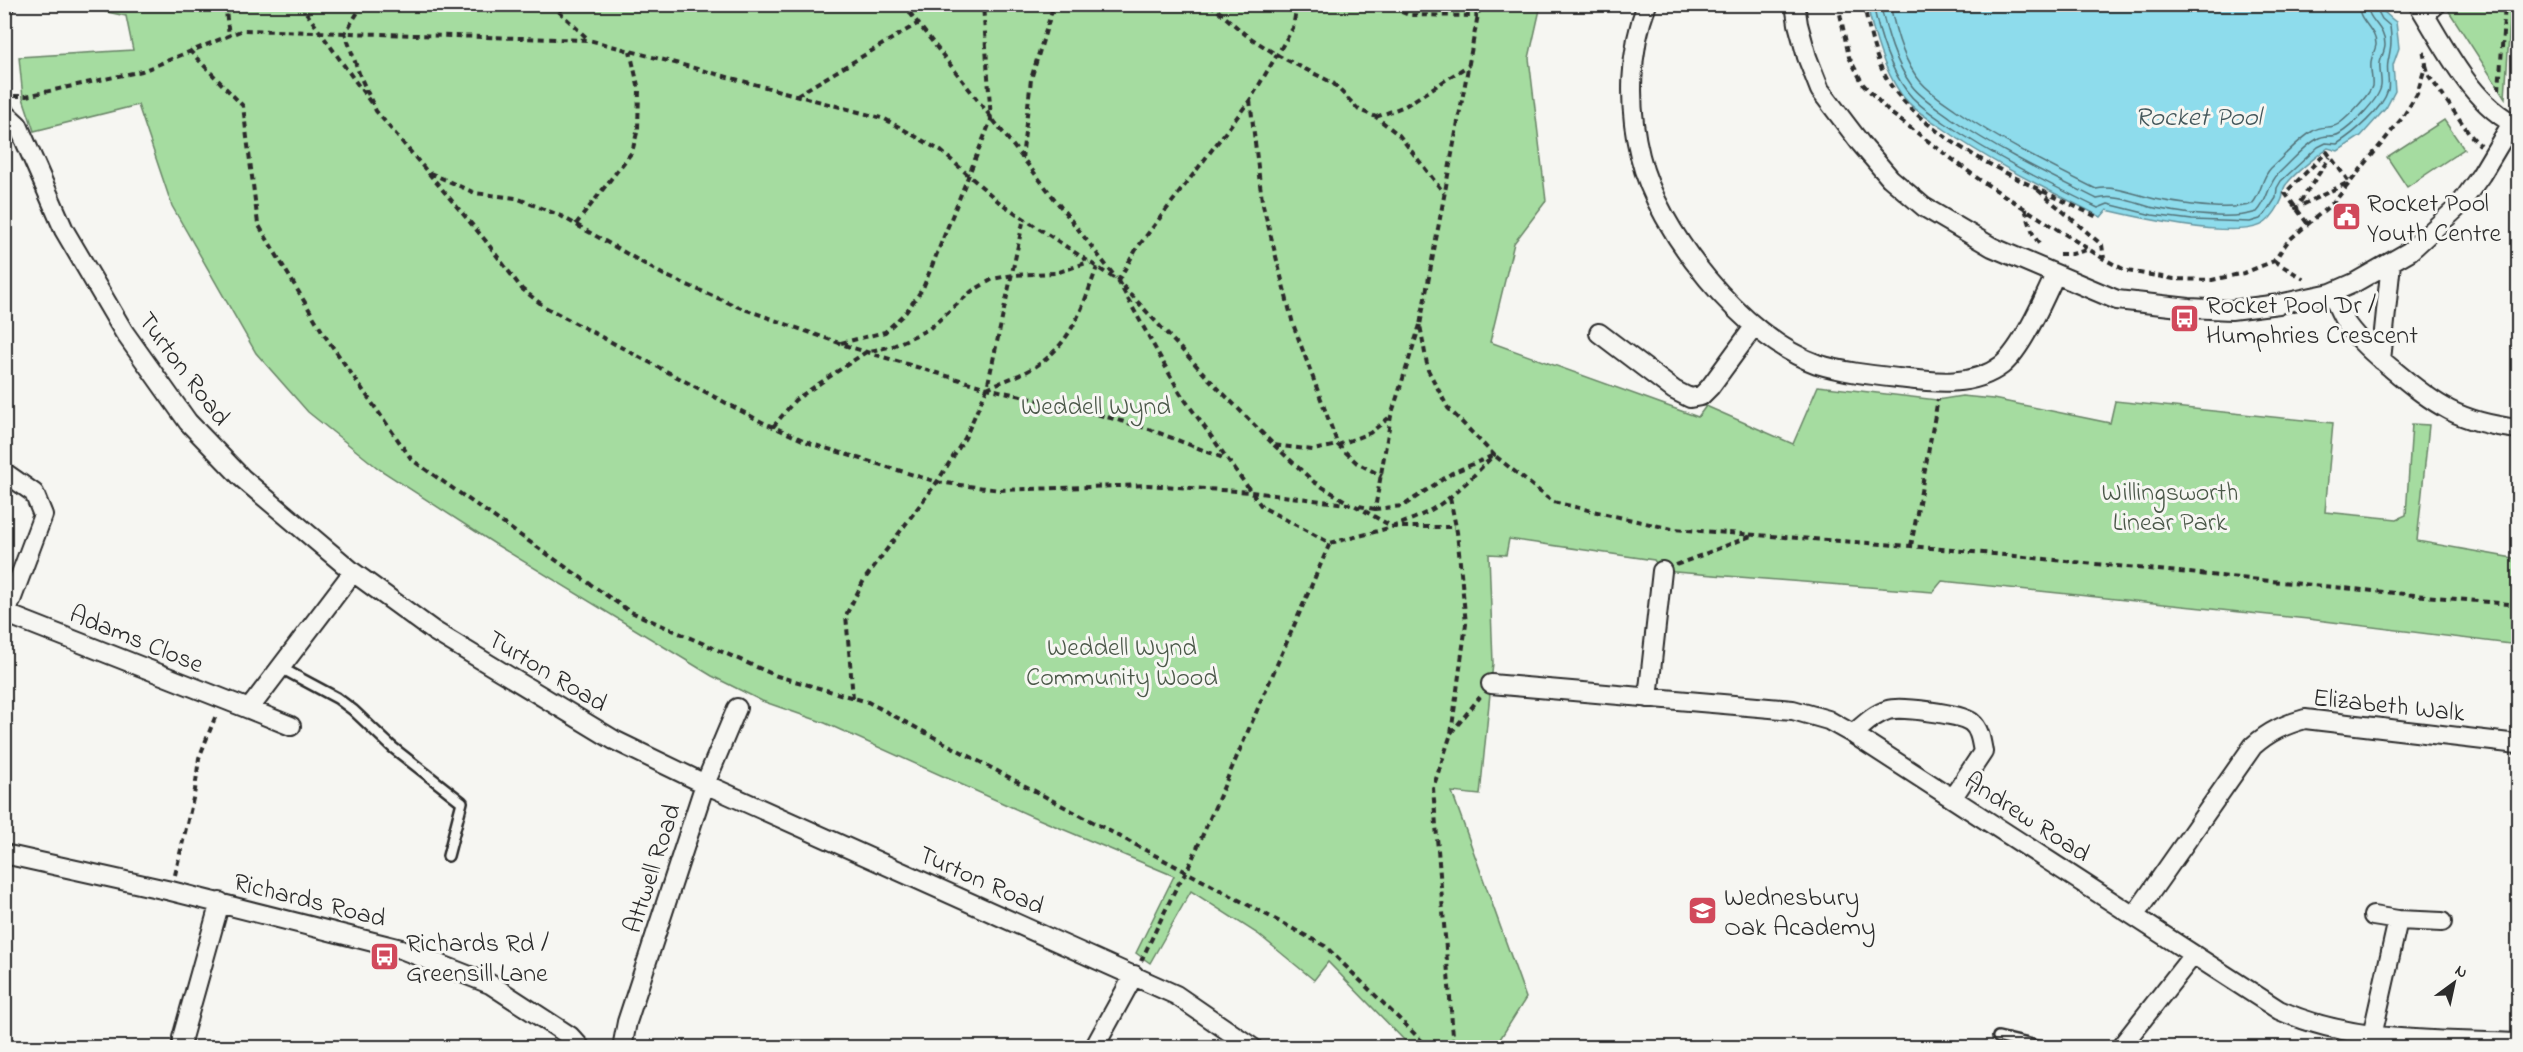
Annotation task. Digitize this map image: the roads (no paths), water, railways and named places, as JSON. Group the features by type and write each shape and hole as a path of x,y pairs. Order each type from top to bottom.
{"street":[{"path":"1647,4 1634,51 1632,99 1640,157 1659,206 1685,250 1712,285 1754,327 1816,363 1859,373 1943,384 1983,376 2004,364 2038,311 2047,272"},
{"path":"1795,4 1807,57 1820,90 1890,178 1924,207 1992,247 2117,300 2230,310 2279,304 2331,293 2410,251 2459,206 2494,153 2509,120 2474,90 2423,11"},
{"name":"Turton Road","path":"4,112 18,124 64,230 124,332 189,422 242,478 353,572 434,631 614,740 705,784 1176,995 1253,1047"},
{"path":"2381,360 2391,262"},
{"path":"2331,293 2348,326 2381,360 2444,409 2486,425 2518,429"},
{"path":"1599,333 1674,390 1690,398 1701,396 1710,387 1754,327"},
{"name":"Adams Close","path":"4,472 34,493 43,515 5,616 291,726"},
{"path":"1648,698 1662,571"},
{"path":"249,709 353,572"},
{"name":"Andrew Road","path":"1491,684 1793,710 1828,720 1953,797 2279,1010 2305,1022 2372,1036 2518,1043"},
{"name":"Attwell Road","path":"622,1047 627,1022 705,784 737,708"},
{"path":"1853,734 1876,714 1890,709 1955,715 1972,723 1980,734 1983,752 1953,797"},
{"name":"Elizabeth Walk","path":"2134,916 2253,746 2280,726 2306,719 2518,744"},
{"name":"Richards Road","path":"4,854 220,902 401,949 490,984 570,1036 581,1047"},
{"path":"182,1047 182,1038 220,902"},
{"path":"2373,916 2398,920 2442,922"},
{"path":"2372,1036 2398,920"},
{"path":"2120,1047 2193,955"},
{"path":"1094,1047 1134,975"}],"lane":[{"path":"2423,11 2443,4"},
{"path":"281,668 337,698 392,747 462,802 448,856"},
{"path":"1998,1037 2045,1047"}],"water":[{"name":"Rocket Pool","path":"1867,5 2372,5 2396,22 2399,48 2393,65 2395,91 2386,108 2361,136 2338,151 2328,148 2293,177 2285,186 2282,199 2273,215 2266,222 2254,228 2213,229 2141,218 2107,210 2101,217 1982,154 1910,104 1901,94 1884,62"}],"place":[{"name":"Rocket Pool Youth Centre","path":"2346,217"},
{"name":"Rocket Pool Dr / Humphries Crescent","path":"2185,319"},
{"name":"Wednesbury Oak Academy","path":"1703,911"},
{"name":"Richards Rd / Greensill Lane","path":"385,957"}],"park label":[{"name":"Weddell Wynd","path":"1096,405"},
{"name":"Willingsworth Linear Park","path":"2170,506"},
{"name":"Weddell Wynd Community Wood","path":"1122,661"}]}
